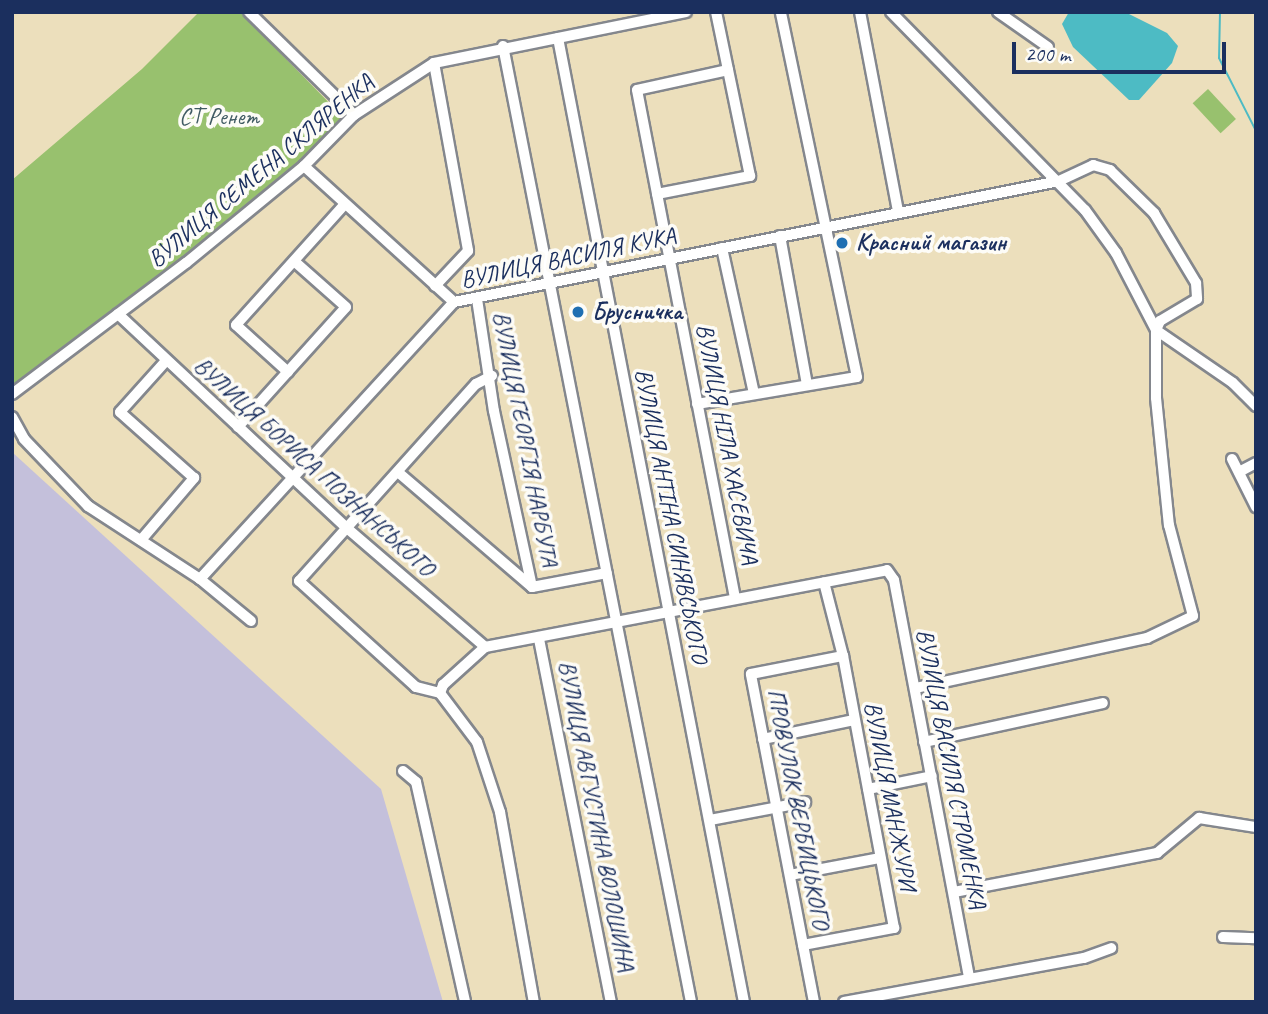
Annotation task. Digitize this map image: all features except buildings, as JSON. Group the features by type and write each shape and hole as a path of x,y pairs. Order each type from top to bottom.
{"street":[{"path":"249,12 354,115"},
{"name":"ВУЛИЦЯ СЕМЕНА СКЛЯРЕНКА","path":"12,394 118,314 304,166 354,115 434,63 503,46 558,38 686,12"},
{"path":"657,194 750,176 716,12"},
{"path":"697,404 857,377 780,12"},
{"path":"859,12 898,212"},
{"path":"891,12 1059,181 1116,253 1156,330 1156,398 1169,525 1193,616 1147,638 915,688"},
{"path":"998,12 1048,47"},
{"name":"ВУЛИЦЯ АНТІНА СИНЯВСЬКОГО","path":"558,38 744,1002"},
{"path":"503,46 691,1002"},
{"path":"434,63 468,251 435,286"},
{"name":"ВУЛИЦЯ НІЛА ХАСЕВИЧА","path":"728,70 637,90 735,598"},
{"path":"304,166 454,302"},
{"name":"ВУЛИЦЯ ВАСИЛЯ КУКА","path":"200,579 454,302 1059,181 1087,166 1100,166 1154,212 1200,292 1197,299 1160,321 1156,330"},
{"path":"288,372 236,325 345,204"},
{"path":"780,236 807,385"},
{"path":"722,248 754,394"},
{"path":"238,427 346,307 294,261"},
{"name":"ВУЛИЦЯ ГЕОРГІЯ НАРБУТА","path":"477,299 492,376 494,411 532,587"},
{"name":"ВУЛИЦЯ БОРИСА ПОЗНАНСЬКОГО","path":"118,314 165,362 348,528 485,646"},
{"path":"1156,330 1233,383 1256,406"},
{"path":"141,540 194,478 120,412 165,362"},
{"path":"492,376 476,384 399,473 299,581 416,687 440,693 477,742 500,812 534,1002"},
{"path":"12,417 24,439 88,506 200,579 251,621"},
{"path":"1232,459 1256,508"},
{"path":"1239,472 1256,463"},
{"path":"399,473 532,587 607,573"},
{"name":"ВУЛИЦЯ ВАСИЛЯ СТРОМЕНКА","path":"824,582 887,570 894,580 969,978"},
{"path":"440,693 443,685 485,646 539,639 824,582"},
{"name":"ВУЛИЦЯ МАНЖУРИ","path":"803,945 894,928 843,656 824,582"},
{"name":"ВУЛИЦЯ АВГУСТИНА ВОЛОШИНА","path":"539,639 611,1002"},
{"name":"ПРОВУЛОК ВЕРБИЦЬКОГО","path":"814,1002 751,674 843,656"},
{"path":"924,742 1102,703"},
{"path":"763,739 854,720"},
{"path":"402,771 416,782 465,1002"},
{"path":"868,789 932,776"},
{"path":"710,820 805,802"},
{"path":"954,892 1157,853 1199,818 1256,827"},
{"path":"790,875 880,858"},
{"path":"1223,937 1256,938"},
{"path":"844,1002 1084,958 1111,948"}],"shaded area":[{"path":"12,452 381,789 443,1002 12,1002"}],"green space":[{"name":"СТ Ренет","path":"199,12 240,12 345,119 299,163 174,267 12,387 12,180 142,69"},
{"path":"1208,89 1236,119 1221,133 1193,103"}],"water":[{"path":"1069,12 1125,12 1167,33 1178,46 1172,63 1139,100 1129,100 1073,47 1062,24"}],"waterway":[{"path":"1220,12 1219,58 1256,131"}],"place":[{"name":"Красний магазин","path":"842,243"},
{"name":"Брусничка","path":"578,312"}]}
